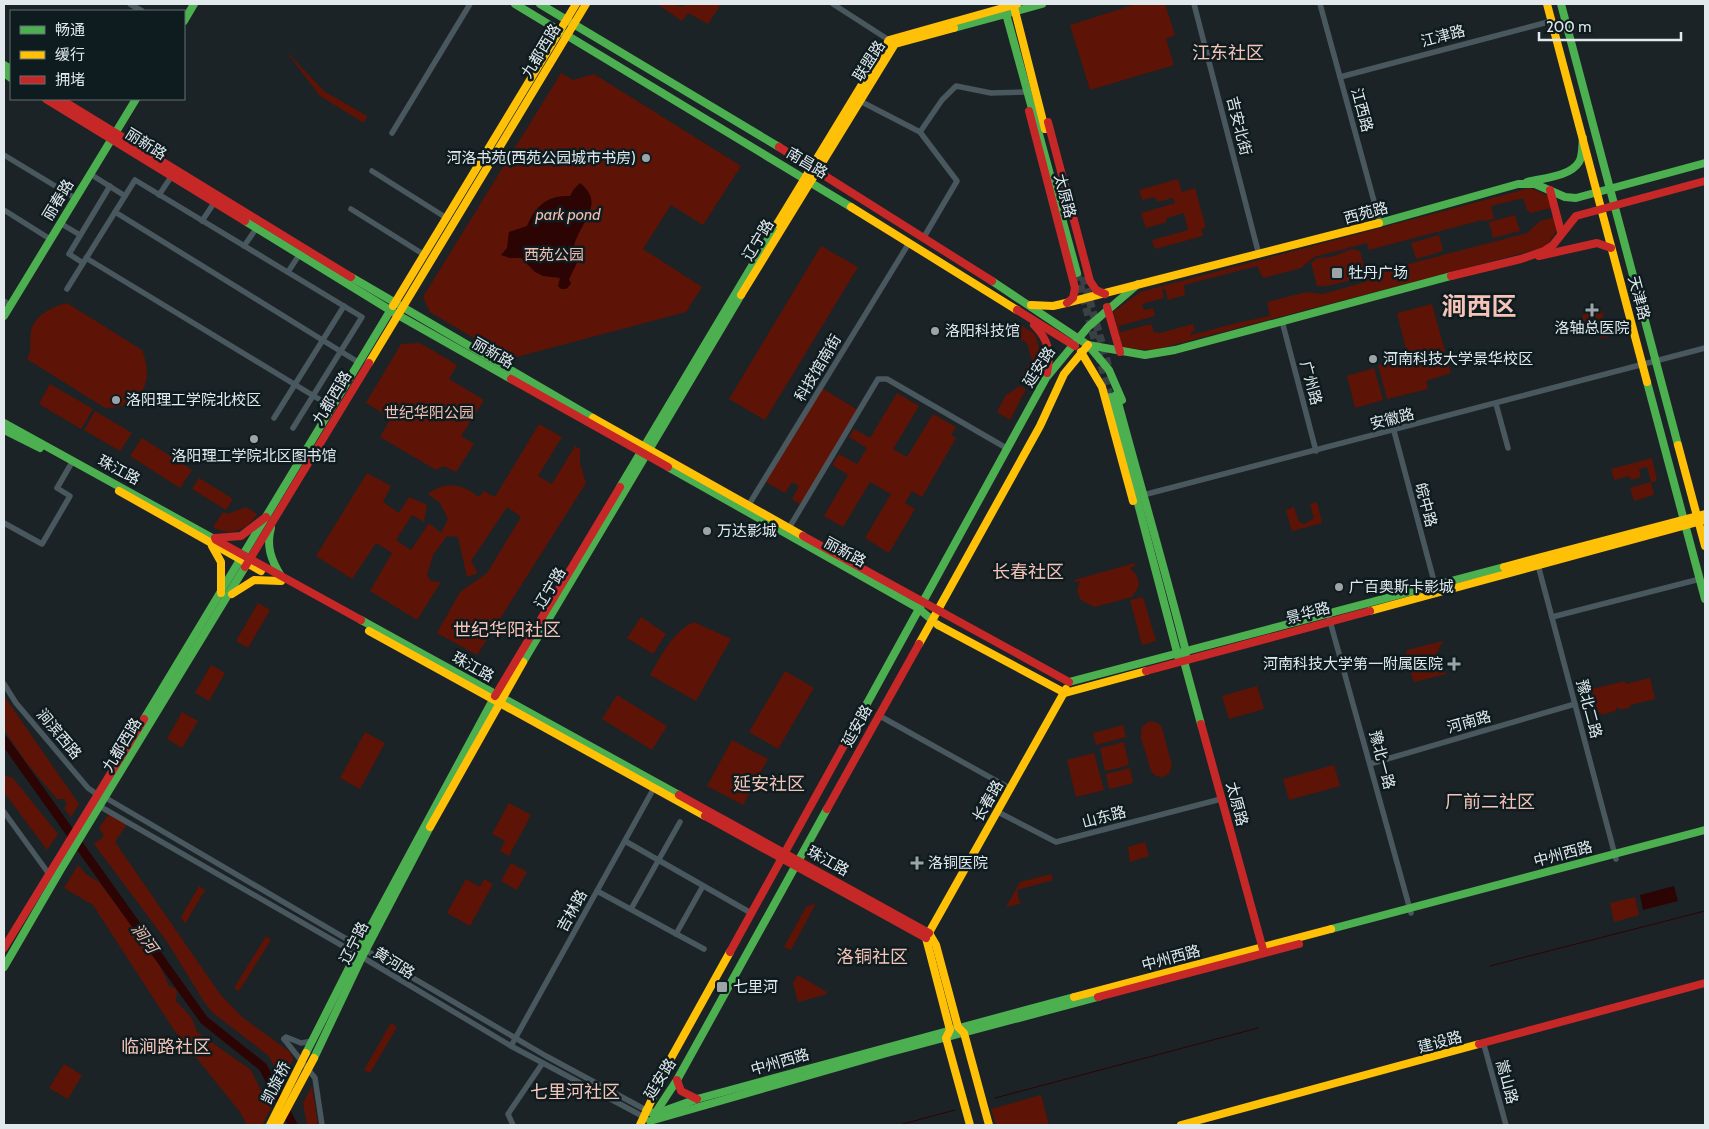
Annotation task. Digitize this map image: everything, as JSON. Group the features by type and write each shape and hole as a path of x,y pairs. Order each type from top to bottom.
{"main road":[{"path":"185,19 194,4"},
{"name":"南昌路","path":"515,4 807,179 1022,314 1074,341 1088,345"},
{"name":"南昌路","path":"540,4 814,168 1028,303 1074,341 1102,388 1156,577"},
{"name":"九都西路","path":"570,22 576,4"},
{"name":"九都西路","path":"246,560 266,518 445,217 570,22 586,4"},
{"name":"联盟路","path":"807,179 892,42 1010,7 1042,4"},
{"name":"天津路","path":"1547,4 1705,599"},
{"name":"天津路","path":"1561,4 1656,361 1702,518 1705,546"},
{"name":"太原路","path":"1010,7 1035,88 1079,272 1038,124 1026,92"},
{"name":"太原路","path":"1010,7 1032,124 1075,288 1073,298 1066,303"},
{"name":"九都西路","path":"58,866 101,807 102,797 246,560 272,525 400,312 563,33"},
{"name":"联盟路","path":"814,168 860,101 892,42"},
{"name":"太原路","path":"1035,88 1048,121 1090,281 1096,290 1105,294"},
{"name":"丽新路","path":"48,100 113,136 400,312 920,605 937,610"},
{"name":"丽新路","path":"61,100 113,136"},
{"name":"丽春路","path":"4,316 7,303 76,198 135,100"},
{"path":"1518,184 1569,170 1580,160 1582,138"},
{"name":"西苑路","path":"1028,303 1054,306 1105,294 1380,223 1518,184 1536,184 1571,198 1598,193 1705,163"},
{"name":"辽宁路","path":"306,1053 497,699 807,179"},
{"path":"1088,345 1145,355 1175,350 1521,259 1544,251 1553,244 1576,216 1705,181"},
{"path":"1550,190 1561,232"},
{"path":"1521,259 1554,254 1597,243 1611,248"},
{"name":"延安路","path":"649,1118 670,1060 1046,378 1074,341 1107,307 1138,284"},
{"path":"1022,314 1030,314 1031,307 1028,303"},
{"path":"1107,307 1120,352"},
{"path":"1022,314 1045,335 1050,347 1046,378"},
{"path":"1088,345 1107,365 1117,383 1166,573"},
{"name":"延安路","path":"649,1118 677,1080 1056,395 1064,374 1088,345"},
{"path":"1041,387 1045,384 1053,385 1056,395"},
{"name":"太原路","path":"1184,662 1176,654 1113,396 1156,546 1166,573 1186,652 1184,662 1263,951"},
{"name":"珠江路","path":"4,423 654,788 784,855"},
{"name":"珠江路","path":"4,430 71,464 212,541"},
{"name":"丽新路","path":"645,450 789,528 920,605 931,621"},
{"path":"266,518 241,536 212,541 221,562 224,596 254,579 282,579"},
{"name":"景华路","path":"1067,682 1538,565 1702,518"},
{"name":"景华路","path":"1065,693 1184,662 1436,585 1685,523"},
{"path":"272,525 268,547 271,558 282,579"},
{"path":"937,610 1067,682"},
{"path":"931,621 1065,693"},
{"name":"长春路","path":"928,935 1065,693 1067,682"},
{"name":"珠江路","path":"497,699 928,935"},
{"path":"4,967 88,812 102,797"},
{"name":"中州西路","path":"649,1118 698,1100 1263,951 1616,856 1705,830"},
{"name":"中州西路","path":"1616,856 1705,835"},
{"path":"4,948 49,874 58,866"},
{"path":"928,935 936,945 958,1030 988,1125"},
{"name":"辽宁路","path":"314,1058 361,952"},
{"name":"建设路","path":"1181,1125 1484,1047 1705,983"},
{"name":"建设路","path":"1199,1125 1705,988"},
{"path":"958,1030 946,1038 970,1125"},
{"name":"中州西路","path":"649,1118 946,1038 958,1030"},
{"name":"凯旋桥","path":"270,1125 306,1053"},
{"name":"凯旋桥","path":"278,1125 314,1058"},
{"path":"677,1080 682,1090 698,1100"},
{"path":"640,1125 649,1118"}],"street":[{"path":"392,133 470,4"},
{"path":"833,4 892,42"},
{"name":"吉安北街","path":"1194,4 1259,255"},
{"name":"江西路","path":"1320,4 1380,223"},
{"name":"江津路","path":"1340,77 1552,21"},
{"path":"920,132 942,100 956,86 991,93 1026,92"},
{"path":"860,101 920,132 957,181 924,238"},
{"path":"4,155 76,198"},
{"path":"372,171 445,217"},
{"path":"159,195 174,173"},
{"path":"95,177 126,196"},
{"path":"67,289 135,180 362,317 292,428"},
{"path":"110,186 69,254 85,260 332,407"},
{"path":"202,221 216,199"},
{"path":"351,209 423,254"},
{"path":"4,210 50,239"},
{"path":"115,212 358,362"},
{"path":"60,223 80,235"},
{"path":"244,246 259,225"},
{"name":"科技馆南街","path":"748,506 909,243"},
{"path":"288,272 301,251"},
{"path":"274,418 344,306"},
{"name":"广州路","path":"1282,321 1316,451"},
{"name":"安徽路","path":"1147,494 1394,431 1705,348"},
{"path":"789,528 878,379 887,379 1008,448"},
{"path":"1496,404 1508,448"},
{"name":"皖中路","path":"1394,431 1436,585"},
{"path":"4,523 42,544 70,496 56,488 71,464"},
{"name":"豫北二路","path":"1538,565 1616,856"},
{"path":"1552,617 1700,580"},
{"name":"豫北一路","path":"1330,617 1411,911"},
{"name":"涧滨西路","path":"4,684 16,703 82,780 102,797"},
{"name":"河南路","path":"1370,764 1575,704"},
{"path":"878,715 1011,789"},
{"name":"吉林路","path":"511,1046 654,788"},
{"name":"黄河路","path":"102,797 361,952 511,1046 542,1064 649,1118"},
{"name":"山东路","path":"998,812 1056,842 1221,799"},
{"name":"黄河路","path":"101,807 516,1038 649,1118"},
{"path":"4,812 49,874"},
{"path":"631,909 680,822"},
{"path":"625,841 751,913"},
{"path":"676,934 702,886"},
{"path":"597,891 704,949"},
{"path":"313,1041 300,1043 286,1037 284,1039 315,1078 322,1125"},
{"name":"嵩山路","path":"1484,1047 1504,1125"},
{"path":"513,1125 508,1114 542,1064"}],"green space":[{"path":"657,4 674,4 682,7 689,4 721,4 708,24 688,13 682,21"},
{"path":"1136,4 1165,4 1175,35 1166,39 1174,65 1090,90 1070,25"},
{"path":"285,50 324,91 367,116 364,123 320,96"},
{"name":"西苑公园","path":"561,73 573,80 594,74 741,166 703,225 671,205 643,249 702,287 686,312 509,359 430,312 423,297"},
{"path":"1178,179 1182,192 1195,188 1206,228 1201,229 1203,236 1155,249 1152,240 1188,230 1184,213 1166,218 1167,222 1146,228 1141,213 1175,203 1173,198 1157,202 1155,197 1142,200 1139,190"},
{"name":"牡丹广场","path":"1530,188 1549,196 1559,227 1546,247 1154,350 1123,348 1113,312 1140,292","holes":["1523,198 1527,210 1531,213 1552,208 1555,217 1540,221 1527,233 1378,272 1365,282 1323,294 1307,292 1267,302 1270,316 1191,335 1191,332 1195,331 1193,324 1160,333 1154,332 1151,324 1120,332 1119,326 1155,316 1153,308 1144,310 1142,304 1164,298 1162,289 1165,289 1168,300 1185,295 1184,285 1257,266 1263,278 1301,268 1314,257 1367,243 1369,250 1482,220 1494,219 1491,206"]},
{"path":"1515,215 1520,231 1493,238 1489,222"},
{"name":"牡丹广场","path":"1439,235 1443,251 1416,259 1411,243"},
{"path":"821,246 858,267 765,420 729,399"},
{"name":"牡丹广场","path":"1352,249 1360,251 1366,274 1342,283 1317,286 1311,263 1317,258 1331,257"},
{"path":"67,303 142,350 146,362 146,382 136,398 118,407 105,408 27,359 30,349 31,332 36,321 50,309"},
{"path":"1432,304 1451,373 1426,381 1428,389 1387,399 1378,365 1408,357 1397,313"},
{"path":"1601,309 1609,337 1601,338 1598,328 1590,326 1588,322 1584,323 1582,315"},
{"path":"1017,323 1035,334 1043,362 1031,384 1022,375 1032,361 1027,343 1012,334"},
{"name":"世纪华阳公园","path":"420,343 457,365 449,379 484,400 461,436 474,444 456,472 443,466 436,470 380,437 391,418 366,403 401,344"},
{"path":"1374,368 1383,400 1355,408 1347,376"},
{"path":"50,384 93,409 81,429 39,404"},
{"path":"1020,386 1026,389 1010,420 997,412 1006,395"},
{"path":"820,387 858,410 801,505 792,499 799,486 792,482 785,493 764,481"},
{"path":"897,393 919,406 893,449 907,457 933,414 956,427 951,435 956,438 922,497 912,491 905,503 915,509 889,553 865,538 891,494 870,482 843,527 824,516 848,475 832,465 839,454 857,464 867,448 849,437 854,429 870,438"},
{"path":"95,411 132,433 120,451 84,430"},
{"path":"539,424 562,437 538,476 552,484 575,446 580,449 580,463 586,483 477,655 437,633 460,592 487,573 521,517 507,507 471,561 478,573 467,577 458,537 447,536 433,555 427,575 431,581 441,582 417,620 370,591 392,553 376,543 352,579 316,556 367,473 391,486 383,502 399,513 409,497 427,505 424,522 412,515 396,540 411,550 429,523 441,533 448,519 440,503 428,494 441,487 454,485 466,489 479,497 484,491 495,497"},
{"path":"142,438 192,470 180,488 130,456"},
{"path":"1652,458 1657,480 1651,483 1654,495 1634,501 1630,488 1651,482 1647,467 1639,469 1641,477 1631,480 1629,476 1614,480 1611,469"},
{"path":"199,478 233,499 226,510 192,489"},
{"path":"1317,502 1322,523 1292,531 1286,510 1294,507 1299,522 1305,524 1314,518 1310,504"},
{"path":"246,507 257,514 244,528 232,532 213,527 223,512 227,514"},
{"path":"1135,563 1135,566 1130,568 1137,576 1139,586 1132,597 1094,607 1081,600 1077,591 1080,581 1075,582 1074,580"},
{"path":"1143,597 1156,641 1142,645 1130,600"},
{"path":"258,603 270,610 248,648 236,641"},
{"path":"641,617 666,634 653,654 627,638"},
{"path":"694,622 731,639 696,701 650,675 663,652 674,638 680,631"},
{"path":"1443,641 1434,658 1439,670 1447,674 1414,682 1405,655 1407,650"},
{"path":"211,665 225,673 209,701 195,693"},
{"path":"785,671 814,688 778,749 749,732"},
{"path":"1650,678 1655,699 1630,705 1631,707 1620,710 1616,708 1616,711 1601,715 1600,712 1598,713 1592,689 1625,681 1626,684"},
{"path":"1257,686 1264,709 1229,719 1222,696"},
{"path":"617,695 667,726 652,750 602,719"},
{"path":"4,696 79,804 71,817 64,808 67,804 64,799 57,799 26,762 5,731"},
{"path":"182,712 198,721 182,748 167,739"},
{"path":"1150,721 1158,723 1162,728 1172,765 1169,774 1163,777 1159,777 1152,772 1142,740 1142,729"},
{"path":"1123,725 1126,737 1096,745 1093,733"},
{"path":"365,732 385,743 360,789 340,778"},
{"path":"732,740 768,759 743,805 707,786"},
{"path":"1124,742 1129,765 1105,771 1100,748"},
{"path":"1094,753 1104,790 1076,797 1067,760"},
{"path":"1334,765 1340,786 1289,800 1283,779"},
{"path":"1130,768 1133,783 1109,789 1106,774"},
{"path":"4,775 13,778 58,834 47,850 4,792"},
{"path":"509,803 531,815 509,856 500,851 505,841 492,834"},
{"path":"109,814 127,824 115,842 220,994 242,1017 290,1052 293,1059 282,1082 269,1056 213,1013 204,1002 168,943 94,844 104,836 99,828"},
{"path":"1145,842 1149,856 1130,862 1128,847"},
{"path":"511,863 527,872 517,890 501,881"},
{"path":"78,865 87,875 99,882 155,955 169,986 177,990 176,1001 192,1018 197,1032 251,1070 263,1095 274,1102 262,1125 247,1125 240,1112 174,1030 93,905 64,888"},
{"path":"1051,874 1053,880 1017,890 1020,904 1006,907 1020,882"},
{"path":"466,879 480,887 484,879 493,884 470,926 447,913"},
{"path":"199,886 205,890 185,924 181,917"},
{"path":"1635,897 1639,915 1614,922 1610,903"},
{"path":"816,903 791,950 784,947 806,907"},
{"path":"266,936 271,940 239,991 234,988"},
{"path":"798,975 827,992 827,994 798,1002 793,983"},
{"path":"391,1023 397,1027 370,1073 364,1070"},
{"path":"64,1064 82,1075 68,1099 49,1088"},
{"path":"312,1086 318,1125 307,1125 303,1103"},
{"path":"1041,1095 1049,1125 996,1125 991,1109"}],"water":[{"name":"park pond","path":"580,183 588,192 591,208 575,243 573,253 577,263 569,279 571,284 566,289 561,289 558,286 560,278 543,276 535,272 521,258 510,258 501,255 507,248 509,232 527,226 534,212 539,207 555,197 570,196"},
{"path":"1674,886 1678,901 1643,910 1640,895"}],"waterway":[{"name":"涧河","path":"4,740 204,1020 263,1067 293,1125"},
{"path":"1490,966 1705,911"},
{"path":"995,1098 1258,1028"},
{"path":"899,1125 955,1110"}],"tunnel":[{"path":"1077,273 1110,397"},
{"path":"1083,277 1109,369"}],"traffic: fast":[{"path":"185,19 194,4"},
{"path":"515,4 851,207"},
{"path":"540,4 779,147"},
{"path":"954,28 1042,4"},
{"path":"1561,4 1678,445"},
{"path":"1005,10 1077,273"},
{"path":"4,65 10,68"},
{"path":"4,73 10,77"},
{"path":"4,316 135,100"},
{"path":"1527,182 1563,174 1575,167 1581,157 1583,138"},
{"path":"1379,223 1518,184 1535,184 1565,197 1576,198 1705,163"},
{"path":"245,221 398,315 511,379"},
{"path":"620,487 777,224"},
{"path":"992,281 1088,345 1145,355 1175,350 1451,276"},
{"path":"351,277 593,418"},
{"path":"848,738 1046,378 1088,327 1138,284"},
{"path":"523,662 741,295"},
{"path":"144,719 393,306"},
{"path":"1088,345 1109,370 1122,400"},
{"path":"1647,382 1705,599"},
{"path":"1116,395 1186,652 1185,665 1201,724"},
{"path":"1110,397 1178,656"},
{"path":"4,423 216,540"},
{"path":"4,430 40,448"},
{"path":"668,467 918,608 938,625"},
{"path":"271,528 270,553 281,576"},
{"path":"4,967 61,869 245,567"},
{"path":"1069,682 1504,567"},
{"path":"361,620 679,795"},
{"path":"306,1053 356,954 495,696"},
{"path":"654,1115 677,1080 827,809"},
{"path":"314,1058 360,961 430,827"},
{"path":"1331,929 1705,830"},
{"path":"646,1110 655,1114 697,1099 1074,997"},
{"path":"650,1121 887,1053 1098,997"}],"traffic: slow":[{"path":"393,306 576,4"},
{"path":"369,363 586,4"},
{"path":"777,224 889,40 1017,4"},
{"path":"1547,4 1647,382"},
{"path":"1014,7 1045,129"},
{"path":"741,295 895,44 954,28"},
{"path":"851,207 1017,310"},
{"path":"1031,305 1053,306 1066,303 1379,223"},
{"path":"919,644 1040,426 1064,374 1088,345"},
{"path":"1081,352 1102,387 1133,501"},
{"path":"593,418 803,536"},
{"path":"1678,445 1705,546"},
{"path":"119,491 261,571"},
{"path":"1504,567 1705,514"},
{"path":"1370,611 1705,520"},
{"path":"212,546 221,562 221,593"},
{"path":"232,594 254,580 281,581"},
{"path":"938,625 1065,693 1146,671"},
{"path":"369,631 705,816"},
{"path":"430,827 523,662"},
{"path":"970,1125 946,1038 950,1030 926,938 1066,689"},
{"path":"1074,997 1331,929"},
{"path":"929,933 936,945 958,1027 964,1033 989,1125"},
{"path":"640,1125 670,1060 730,952"},
{"path":"1181,1125 1479,1044"},
{"path":"270,1125 306,1053"},
{"path":"278,1125 314,1058"}],"traffic: jam":[{"path":"48,100 245,221"},
{"path":"62,100 351,277"},
{"path":"1029,111 1075,288 1073,298 1067,303"},
{"path":"1048,122 1090,281 1096,290 1105,294"},
{"path":"779,147 992,281"},
{"path":"1451,276 1521,259 1544,251 1553,245 1576,216 1705,181"},
{"path":"1550,190 1561,232"},
{"path":"1539,256 1597,243 1611,248"},
{"path":"1107,307 1120,352"},
{"path":"1017,310 1075,346"},
{"path":"1034,325 1043,336 1048,347 1047,373"},
{"path":"245,567 369,363"},
{"path":"511,379 668,467"},
{"path":"495,696 620,487"},
{"path":"215,538 241,536 266,517"},
{"path":"803,536 1069,682"},
{"path":"216,540 361,620"},
{"path":"1146,671 1370,611"},
{"path":"827,809 919,644"},
{"path":"4,948 144,719"},
{"path":"1201,724 1264,953"},
{"path":"730,952 848,738"},
{"path":"679,795 929,933"},
{"path":"705,816 926,938"},
{"path":"1098,997 1299,944"},
{"path":"1479,1044 1705,983"},
{"path":"677,1080 681,1091 697,1099"}],"place":[{"name":"河洛书苑(西苑公园城市书房)","path":"646,158"},
{"name":"牡丹广场","path":"1337,273"},
{"name":"洛轴总医院","path":"1592,310"},
{"name":"洛阳科技馆","path":"935,331"},
{"name":"河南科技大学景华校区","path":"1373,359"},
{"name":"洛阳理工学院北校区","path":"116,400"},
{"name":"洛阳理工学院北区图书馆","path":"254,439"},
{"name":"万达影城","path":"707,531"},
{"name":"广百奥斯卡影城","path":"1339,587"},
{"name":"河南科技大学第一附属医院","path":"1454,664"},
{"name":"洛铜医院","path":"917,863"},
{"name":"七里河","path":"722,987"}],"district":[{"name":"江东社区","path":"1228,53"},
{"name":"涧西区","path":"1479,306"},
{"name":"长春社区","path":"1028,572"},
{"name":"世纪华阳社区","path":"507,630"},
{"name":"延安社区","path":"769,784"},
{"name":"厂前二社区","path":"1490,802"},
{"name":"洛铜社区","path":"872,957"},
{"name":"临涧路社区","path":"166,1047"},
{"name":"七里河社区","path":"575,1092"}]}
